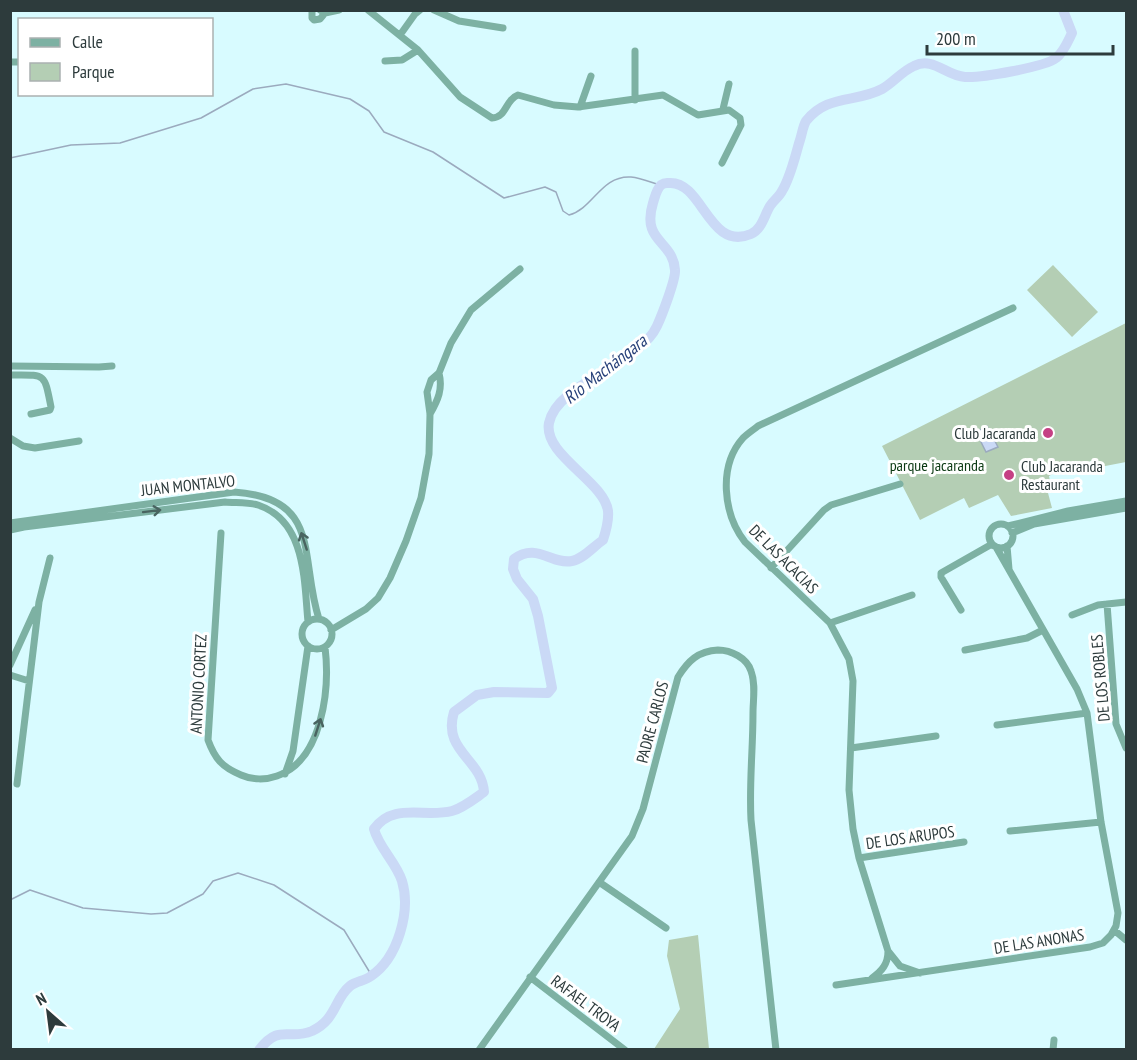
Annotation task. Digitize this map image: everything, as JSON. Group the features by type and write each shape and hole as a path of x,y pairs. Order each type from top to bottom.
{"street":[{"path":"312,10 314,20 320,19 323,12 339,10"},
{"path":"368,10 418,50 460,97 492,118 503,114 510,99 518,95 554,105 580,107 663,95 698,115 723,109 729,110 738,116 741,125 722,163"},
{"path":"400,35 420,10"},
{"path":"434,10 459,21 502,28"},
{"path":"385,61 402,60 418,50"},
{"path":"635,51 635,100"},
{"path":"580,107 591,76"},
{"path":"723,109 729,84"},
{"path":"331,630 366,609 378,598 390,578 421,498 429,454 430,414 427,392 431,380 439,373 451,343 471,310 520,269"},
{"name":"DE LAS ACACIAS","path":"888,951 853,829 849,790 852,670 849,659 831,623 771,568 738,533 728,506 726,477 731,457 743,438 758,426 1013,308"},
{"path":"10,366 112,366"},
{"path":"430,414 439,399 441,388 439,373"},
{"path":"10,375 39,375 46,381 50,410 31,414"},
{"path":"10,438 29,448 79,441"},
{"path":"771,568 824,510 900,484"},
{"name":"JUAN MONTALVO","path":"10,530 32,522 234,492 255,493 271,499 287,510 296,520 307,548 313,597 319,619"},
{"path":"1010,530 1068,511 1126,501"},
{"name":"JUAN MONTALVO","path":"10,523 225,502 256,504 273,512 286,522 292,532 299,550 308,622"},
{"path":"1010,530 1126,508"},
{"path":"1009,572 1007,546 1012,540 1010,530 1003,524 994,526 989,535 1009,572 1077,689 1087,713 1101,822 1118,913 1114,930 1126,940"},
{"name":"ANTONIO CORTEZ","path":"221,533 208,740 214,756 228,770 247,778 269,779 285,774"},
{"path":"961,610 941,577 941,573 994,545 1007,546"},
{"path":"17,784 39,602 50,558"},
{"path":"831,623 912,595"},
{"path":"10,665 39,602"},
{"path":"1072,615 1091,607 1126,602"},
{"name":"DE LOS ROBLES","path":"1107,604 1116,724 1126,748"},
{"path":"319,619 329,625 331,630 331,639 325,647 319,649 308,646 304,642 302,631 308,622 319,619"},
{"path":"965,650 1018,640 1043,630"},
{"path":"285,774 293,751 308,646"},
{"path":"285,774 301,761 320,723 327,674 325,647"},
{"name":"PADRE CARLOS","path":"479,1050 637,827 678,677 686,664 704,652 720,650 729,651 744,660 751,671 753,688 751,808 776,1050"},
{"path":"10,675 29,681"},
{"path":"997,725 1087,713"},
{"path":"851,748 936,736"},
{"path":"1010,831 1101,822"},
{"name":"DE LOS ARUPOS","path":"860,858 964,842"},
{"path":"599,882 666,928"},
{"name":"DE LAS ANONAS","path":"836,985 1090,947 1102,943 1114,930"},
{"path":"888,951 900,966 920,974"},
{"path":"869,979 884,968 888,951"},
{"name":"RAFAEL TROYA","path":"530,977 625,1050"},
{"path":"1053,1050 1054,1040"}],"green space":[{"path":"1053,265 1098,312 1072,337 1027,290"},
{"name":"Club Jacaranda","path":"1126,323 1126,462 1100,467 1095,459 1076,468 1073,463 1049,476 1052,492 1048,493 1052,508 1011,516 998,495 969,508 964,498 920,520 882,446"},
{"path":"698,935 709,1049 654,1049 680,1009 667,956 669,940"}],"water":[{"path":"987,426 998,447 986,452 976,432"}],"waterway":[{"name":"Río Machángara","path":"259,1050 273,1037 284,1034 304,1034 320,1026 331,1015 345,991 352,984 366,979 380,968 395,946 405,906 402,881 374,829 390,816 400,813 452,811 464,806 484,792 477,771 453,736 454,712 477,695 494,692 548,693 552,688 533,599 517,579 513,569 514,559 522,554 537,553 557,560 572,561 603,540 608,515 604,500 555,446 550,435 549,423 555,409 567,396 634,352 648,340 657,326 675,275 673,260 651,226 650,216 659,187 666,183 681,186 691,193 716,226 725,233 737,237 751,234 760,226 770,206 781,193 805,123 814,112 832,103 882,89 905,71 921,64 927,63 965,77 1012,71 1050,61 1061,53 1072,33 1063,10"},
{"path":"10,158 71,145 120,143 201,118 253,89 286,84 350,99 369,111 384,132 433,152 504,198 545,187 556,192 563,211 569,215 585,206 612,181 621,178 631,177 667,187"},
{"path":"10,900 30,890 83,908 151,914 167,913 203,894 213,881 238,873 274,885 344,930 372,976"}],"place":[{"name":"Club Jacaranda","path":"1048,433"},
{"name":"Club Jacaranda Restaurant","path":"1009,475"}],"park label":[{"name":"parque jacaranda","path":"937,465"}]}
